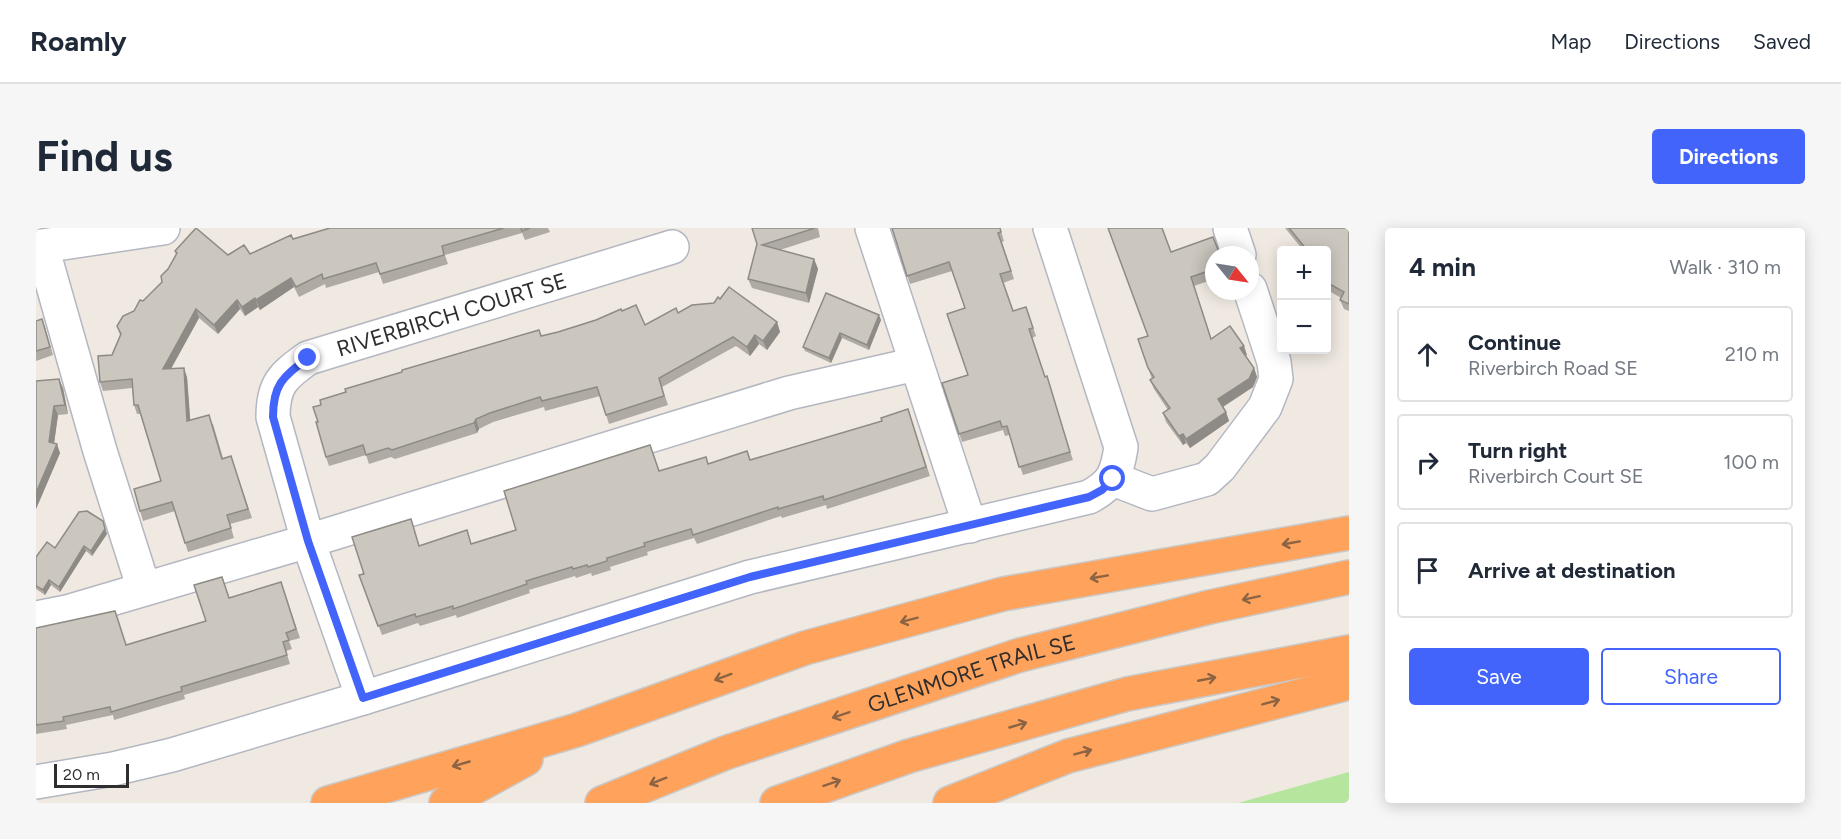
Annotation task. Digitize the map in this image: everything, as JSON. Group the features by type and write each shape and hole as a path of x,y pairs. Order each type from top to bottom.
{"highway":[{"path":"328,803 578,730 805,648 1003,594 1349,533"},
{"name":"GLENMORE TRAIL SE","path":"602,803 725,753 1020,655 1210,607 1349,577"},
{"path":"777,803 909,756 1127,694 1349,652"},
{"path":"950,803 1068,756 1349,683"},
{"path":"446,803 578,730"}],"street":[{"path":"144,589 39,247 163,228"},
{"path":"872,228 970,526"},
{"path":"36,782 113,769 172,755 750,577 1089,497 1102,490 1113,479 1119,465 1121,447 1050,228"},
{"path":"1230,228 1236,246"},
{"name":"RIVERBIRCH COURT SE","path":"363,698 308,541 273,417 273,400 281,380 308,358 672,247"},
{"path":"1113,479 1152,494 1207,479 1220,467 1265,407 1276,379 1274,362 1254,300"},
{"path":"36,618 68,612 308,541 789,393 916,363"}],"green space":[{"path":"1349,772 1349,803 1238,803"}],"building":[{"path":"196,228 228,255 244,245 250,254 291,235 293,239 330,228 504,228 442,246 444,255 380,274 376,263 323,279 322,274 296,287 291,278 242,307 237,300 214,325 196,309 163,369 184,368 187,421 209,415 222,459 231,456 248,509 227,515 231,528 185,543 172,502 140,511 134,489 161,481 138,405 134,405 132,379 100,382 98,356 112,355 121,334 117,326 123,316 134,311 140,300 143,301 162,282 161,276 177,253 175,251"},
{"path":"752,228 815,228 762,245 814,259 806,293 748,279 757,244"},
{"path":"892,228 1000,228 1001,232 998,233 1011,271 1000,274 1013,311 1026,307 1033,328 1029,329 1045,377 1047,376 1070,452 1019,467 1007,426 1002,427 1000,421 959,434 942,383 968,375 947,314 965,308 949,262 907,276"},
{"path":"1108,228 1162,228 1171,252 1213,237 1216,246 1205,246 1205,272 1191,277 1211,339 1230,326 1244,346 1240,348 1254,368 1249,379 1218,399 1226,412 1186,439 1183,434 1179,436 1163,413 1170,408 1150,380 1154,377 1148,368 1138,339 1148,336"},
{"path":"1289,228 1349,228 1349,304 1340,300 1344,292 1331,285 1331,246 1304,246"},
{"path":"729,287 777,322 763,341 755,335 747,347 733,337 659,378 664,396 606,415 597,387 542,401 540,397 490,413 476,419 474,423 392,450 388,448 366,455 363,445 326,457 313,407 321,405 320,400 346,392 345,389 539,330 541,336 558,332 636,305 645,325 676,308 678,313 692,305 714,303"},
{"path":"826,293 879,315 867,345 840,333 829,358 803,347"},
{"path":"42,319 50,347 36,351 36,321"},
{"path":"59,379 65,405 54,406 49,442 57,444 36,493 36,381"},
{"path":"908,409 926,467 824,500 823,496 778,509 778,507 693,535 691,529 644,543 645,546 607,558 607,561 588,567 587,565 573,569 572,567 526,581 527,584 453,609 453,606 416,617 415,614 378,626 359,575 364,574 352,537 411,519 419,546 467,530 471,544 516,530 504,491 650,445 659,471 706,457 708,464 747,451 750,460 882,421 881,418"},
{"path":"87,511 103,521 105,529 91,551 84,546 59,587 49,580 43,590 36,586 36,557 47,542 55,548 79,512"},
{"path":"222,577 229,598 281,582 296,629 286,633 289,640 283,642 287,655 181,687 182,691 111,712 110,707 63,717 64,721 36,725 36,628 115,611 126,645 206,621 194,585"}],"route":[{"path":"308,358 281,380 273,400 273,417 308,541 363,698 750,577 1089,497 1102,490 1113,479"}]}
